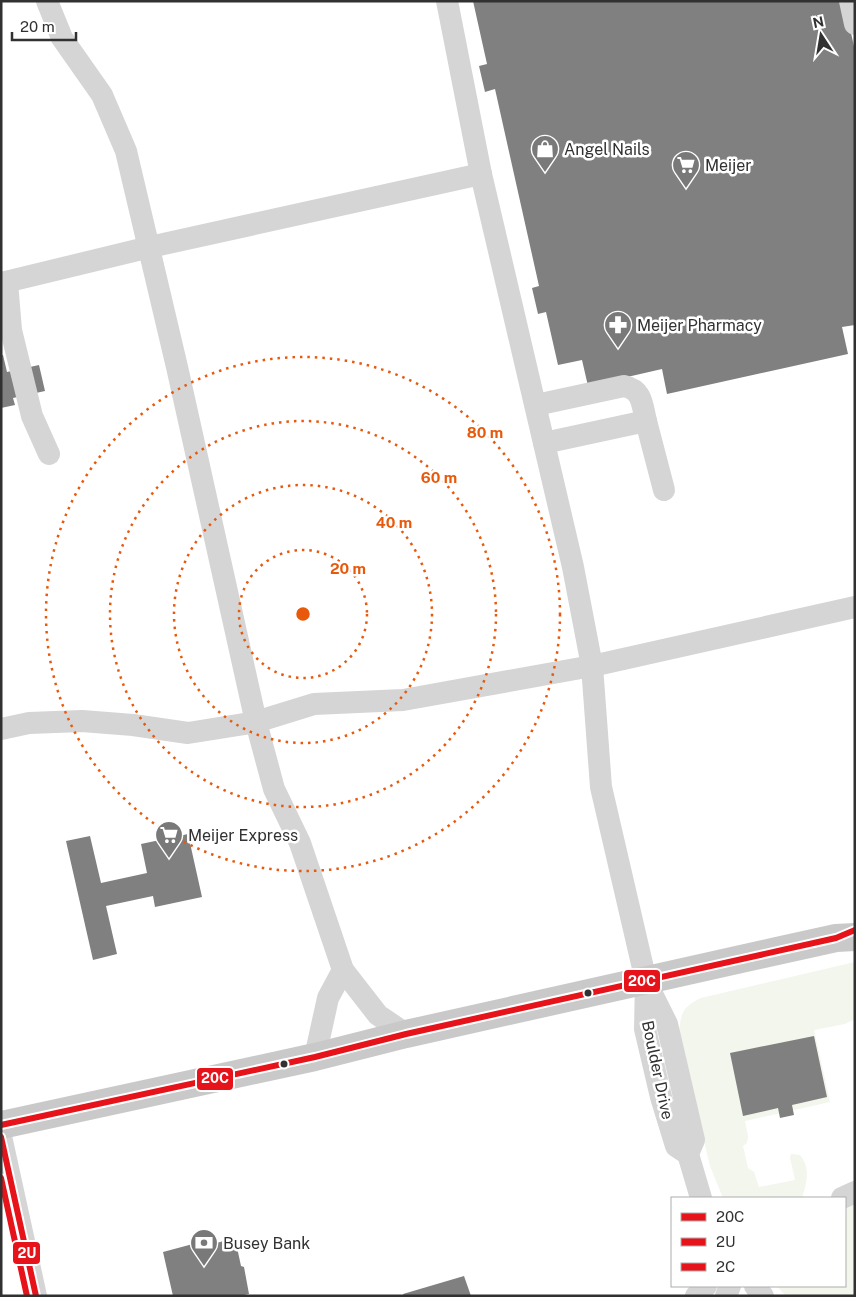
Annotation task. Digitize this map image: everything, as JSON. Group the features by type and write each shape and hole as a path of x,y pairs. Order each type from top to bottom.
{"main road":[{"path":"1,1125 315,1057 406,1034 849,935"}],"street":[{"path":"48,1 62,38 102,95 126,151 150,247 256,722 274,789 300,843 343,970 378,1015 406,1034"},
{"name":"Boulder Drive","path":"447,1 482,174 573,567 592,666 601,787 646,981 667,1024 694,1140 688,1154 701,1197"},
{"path":"850,1 855,24"},
{"path":"50,454 32,416 11,330 4,283 150,247 482,174"},
{"path":"536,405 624,386 632,388 640,396 664,490"},
{"path":"544,443 646,421"},
{"path":"1,729 29,723 82,721 133,725 188,733 256,722 314,704 403,700 592,666 855,607"},
{"path":"315,1057 328,998 343,970"},
{"path":"1,1136 36,1296"},
{"path":"696,1296 705,1287"}],"shaded area":[{"path":"855,962 855,1019 845,1024 814,1030 830,1102 745,1121 748,1136 747,1143 743,1146 748,1168 754,1172 759,1187 795,1180 790,1158 791,1154 800,1155 807,1171 802,1197 723,1197 710,1166 679,1034 684,1011 690,1004 701,998"},
{"path":"855,1203 855,1296 786,1296 778,1287 846,1287 846,1208"}],"building":[{"name":"Meijer","path":"473,1 844,1 855,51 855,325 842,327 848,354 667,394 662,369 588,386 582,360 558,365 546,312 538,314 532,288 539,286 495,89 485,92 479,66 487,64"},
{"path":"1,355 3,355 7,372 39,365 45,391 13,398 15,405 1,408"},
{"path":"188,834 202,897 155,907 153,896 106,906 117,954 93,960 66,841 90,836 101,883 147,873 141,844"},
{"path":"814,1036 827,1097 792,1105 794,1115 780,1118 778,1108 743,1116 730,1053"},
{"name":"Busey Bank","path":"235,1238 241,1266 244,1267 249,1294 239,1296 173,1296 163,1252 204,1241 205,1246"},
{"path":"464,1276 471,1296 404,1296 403,1294"}],"transit line":[{"name":"20C","path":"1,1125 315,1057 406,1034 836,938 855,930"},
{"name":"2U","path":"1,1137 36,1296"},
{"name":"2C","path":"1,1178 27,1296"}],"place":[{"name":"Angel Nails","path":"545,173"},
{"name":"Meijer","path":"686,189"},
{"name":"Meijer Pharmacy","path":"618,349"},
{"name":"Meijer Express","path":"169,859"},
{"name":"Busey Bank","path":"204,1267"}]}
